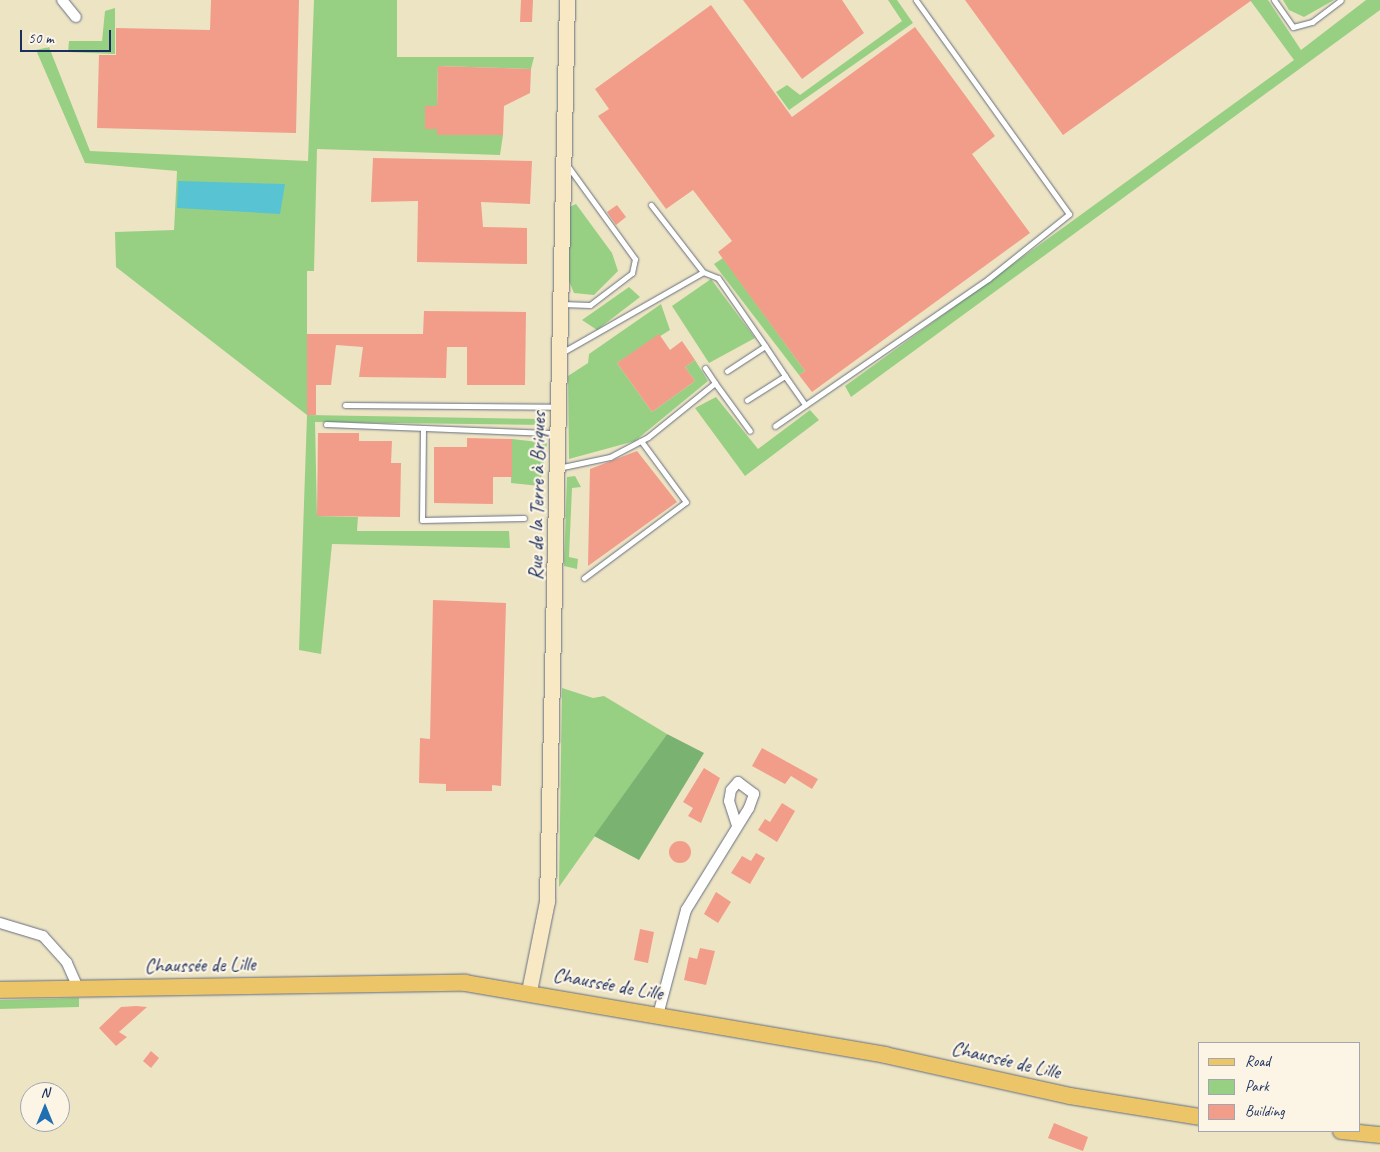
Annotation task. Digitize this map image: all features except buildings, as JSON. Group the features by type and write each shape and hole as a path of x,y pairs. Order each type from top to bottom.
{"main road":[{"name":"Rue de la Terre à Briques","path":"529,991 547,901 565,161 567,0"},
{"name":"Chaussée de Lille","path":"0,990 434,982 529,991 1198,1117"},
{"path":"1354,1132 1380,1134"}],"street":[{"path":"62,0 76,17"},
{"path":"658,1015 686,910 737,825"},
{"path":"0,923 43,936 67,963 78,988"}],"lane":[{"path":"775,426 988,279 1069,214 916,0"},
{"path":"1274,0 1293,27 1312,22 1341,0"},
{"path":"561,304 590,305 632,273 635,259 565,161"},
{"path":"651,205 703,272 718,278 805,405"},
{"path":"560,353 703,272"},
{"path":"727,371 765,346"},
{"path":"705,368 750,431"},
{"path":"747,400 785,376"},
{"path":"557,468 610,457 641,441 715,383"},
{"path":"345,405 559,408"},
{"path":"326,424 558,434"},
{"path":"423,428 422,520 524,518"},
{"path":"584,578 686,502 641,441"}],"green space":[{"path":"314,0 397,0 397,57 534,57 531,69 438,66 437,106 425,106 425,129 437,129 437,135 503,135 500,155 317,149 314,271 307,271 307,415 116,267 115,232 174,230 177,171 85,163 36,50 49,47 90,151 308,161"},
{"path":"888,0 897,0 913,23 789,110 776,92 787,85 800,95 902,21"},
{"path":"1250,0 1268,0 1301,50 1366,0 1380,0 1380,10 851,397 845,386 1294,60"},
{"path":"1283,0 1334,0 1304,17 1289,10"},
{"path":"115,8 115,54 68,52 69,41 102,41 105,11"},
{"path":"576,204 612,253 618,271 594,295 574,293 569,281 567,208"},
{"path":"723,258 805,371 799,375 714,264"},
{"path":"711,279 755,338 709,363 672,306"},
{"path":"629,287 640,297 597,330 582,320"},
{"path":"661,304 670,330 617,363 652,412 695,381 685,367 695,360 708,381 635,441 569,459 568,376 588,363 589,354"},
{"path":"716,397 758,449 810,410 819,420 745,476 695,408"},
{"path":"307,415 545,419 545,425 315,422 317,516 358,517 357,531 509,531 510,548 332,544 321,654 299,650"},
{"path":"512,439 547,443 540,486 511,483"},
{"path":"575,476 581,487 572,488 569,557 578,559 577,569 564,566 567,477"},
{"path":"562,688 593,698 604,696 667,734 559,887"},
{"path":"667,734 704,753 639,860 594,836"},
{"path":"79,998 79,1007 0,1009 0,1000"}],"water":[{"path":"178,181 285,184 280,214 177,208"}]}
